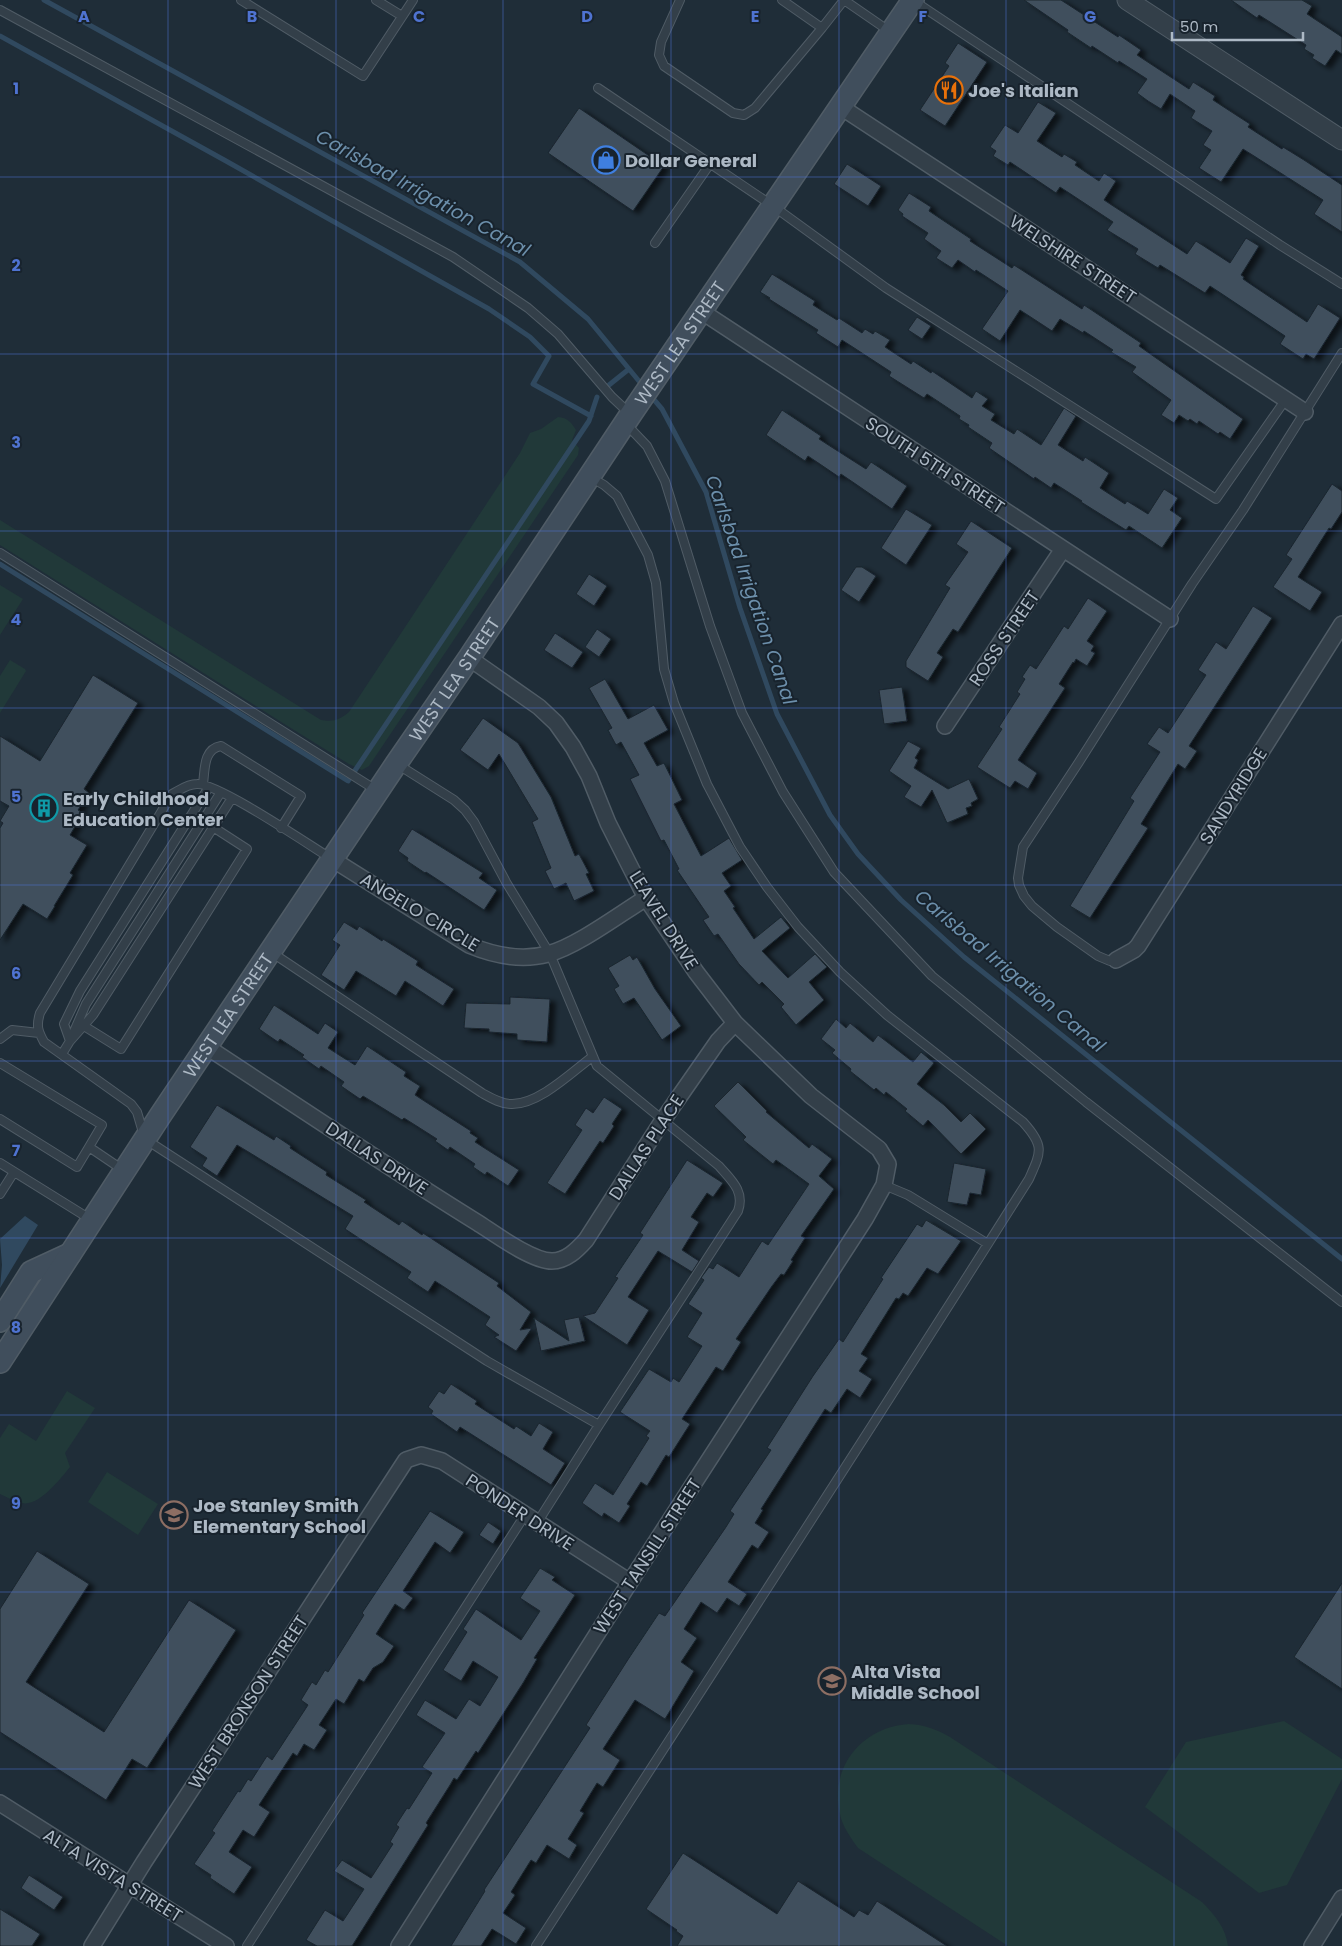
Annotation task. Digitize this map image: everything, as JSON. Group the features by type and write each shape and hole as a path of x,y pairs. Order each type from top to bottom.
{"main road":[{"name":"WEST LEA STREET","path":"0,1362 124,1171 332,859 469,658 662,368 913,0"},
{"path":"0,1321 31,1272 70,1254"}],"street":[{"path":"1127,0 1342,140"},
{"name":"WELSHIRE STREET","path":"841,107 1305,412"},
{"name":"SOUTH 5TH STREET","path":"701,311 1170,619"},
{"name":"ROSS STREET","path":"945,726 1063,549"},
{"name":"SANDYRIDGE","path":"1116,960 1138,946 1342,624"},
{"name":"LEAVEL DRIVE","path":"469,658 539,707 562,731 573,747 588,776 608,823 646,898 696,972 735,1023 811,1096 879,1149 888,1164"},
{"name":"ANGELO CIRCLE","path":"332,859 469,945 486,952 512,957 550,954 587,935 646,898"},
{"name":"DALLAS PLACE","path":"551,1261 568,1257 586,1240 663,1120 718,1041 735,1023"},
{"name":"DALLAS DRIVE","path":"207,1047 455,1209 526,1253 551,1261"},
{"name":"WEST TANSILL STREET","path":"399,1946 630,1582 860,1227 884,1185 888,1164"},
{"name":"PONDER DRIVE","path":"406,1460 421,1455 442,1461 630,1582"},
{"name":"WEST BRONSON STREET","path":"92,1946 406,1460"},
{"name":"ALTA VISTA STREET","path":"0,1803 226,1946"},
{"path":"1312,1946 1342,1898"}],"lane":[{"path":"241,0 363,76 413,0"},
{"path":"376,0 402,16"},
{"path":"680,0 660,42 659,55 664,66 733,113 744,115 755,108 844,0 891,32"},
{"path":"782,0 822,28"},
{"path":"913,0 1280,245 1342,284"},
{"path":"0,10 453,258 528,308 558,334 612,397 647,446 665,481 710,626 742,713 783,792 834,872 932,976 1086,1102 1342,1302"},
{"path":"598,88 773,206 886,288 1216,499 1286,399"},
{"path":"656,243 710,164"},
{"path":"1116,960 1110,961 1098,956 1057,927 1032,906 1024,896 1019,885 1020,859 1023,846 1080,762 1342,353"},
{"path":"536,1946 805,1528 863,1443 1029,1179 1040,1156 1038,1143 1033,1132 1010,1111 959,1074 887,1016 840,972 798,927 740,847 707,784 674,703 664,669 656,583 648,555 617,496 589,476"},
{"path":"0,553 378,791"},
{"path":"70,1041 64,1024 80,991 206,786 208,752 214,747 220,746 300,796 281,828"},
{"path":"247,1946 531,1519 598,1425 738,1211 740,1204 740,1194 735,1184 719,1166 602,1072 592,1058 550,954 506,882 466,810 436,788 396,764"},
{"path":"332,859 221,792 206,786 186,786 172,794 40,1013 37,1025 39,1033 44,1042 131,1104 137,1112 146,1139 487,1361 598,1425"},
{"path":"62,1054 70,1041 86,1004 221,792"},
{"path":"70,1041 93,1015 232,798"},
{"path":"84,1026 121,1049 247,849 213,827"},
{"path":"271,952 498,1102 521,1104 542,1095 592,1058"},
{"path":"0,1039 12,1030 39,1033"},
{"path":"0,1063 102,1125 77,1167 0,1119"},
{"path":"89,1147 124,1171"},
{"path":"0,1163 92,1220"},
{"path":"0,1194 14,1172"},
{"path":"884,1185 908,1194 988,1244"}],"green space":[{"path":"558,417 569,421 576,430 572,440 579,448 578,455 369,766 362,770 286,725 0,545 0,520 321,720 336,720 349,712 520,453 530,433 541,429"},
{"path":"0,585 23,599 0,635"},
{"path":"10,660 26,671 0,713 0,676"},
{"path":"67,1391 95,1408 65,1453 70,1467 49,1491 35,1501 22,1503 0,1494 0,1438 9,1424 36,1441"},
{"path":"107,1472 158,1504 138,1535 88,1502"},
{"path":"1284,1721 1342,1759 1342,1779 1287,1885 1259,1893 1145,1807 1186,1742"},
{"path":"909,1724 930,1728 950,1737 1202,1902 1222,1927 1228,1946 1008,1946 858,1848 845,1827 840,1814 838,1797 840,1781 845,1766 853,1752 864,1741 892,1727"}],"water":[{"path":"25,1216 38,1225 0,1288 2,1265 0,1239"}],"building":[{"path":"1024,0 1061,0 1141,50 1137,55 1189,89 1193,82 1215,96 1213,100 1250,124 1248,127 1342,185 1342,232 1314,214 1323,200 1243,149 1221,182 1199,168 1211,150 1203,145 1212,131 1191,118 1195,111 1170,94 1161,109 1148,101 1137,93 1147,79 1092,46 1091,48"},
{"path":"1231,0 1302,0 1312,6 1307,14 1342,37 1342,54 1336,50 1325,66 1312,58 1314,55 1304,49 1306,45 1259,15 1257,18"},
{"path":"958,43 987,62 945,126 920,110 949,66 945,63"},
{"path":"1038,102 1056,113 1037,141 1062,157 1064,154 1077,162 1075,165 1099,181 1104,173 1116,181 1104,200 1187,254 1196,241 1230,263 1246,238 1259,246 1241,275 1244,277 1243,279 1307,322 1318,304 1340,318 1314,359 1306,354 1303,359 1280,344 1285,336 1210,286 1205,293 1160,265 1158,268 1135,254 1138,249 1107,230 1113,222 1060,187 1056,193 1010,162 1008,165 993,156 996,151 990,147 1005,125 1018,133"},
{"name":"Dollar General","path":"579,108 664,166 633,211 548,153"},
{"path":"847,164 881,186 868,206 834,184"},
{"path":"909,193 931,207 929,211 971,239 970,241 1012,268 1014,265 1082,309 1084,305 1141,343 1139,346 1243,419 1230,439 1220,432 1218,434 1199,421 1197,424 1179,415 1174,423 1161,415 1171,400 1132,372 1136,367 1111,352 1113,350 1084,331 1083,333 1060,319 1052,331 1020,310 1000,341 982,329 1008,291 958,260 952,268 936,258 941,251 924,239 928,233 902,216 903,214 898,210"},
{"path":"772,274 815,301 813,305 837,320 839,318 862,333 865,329 873,334 875,331 890,340 885,347 911,364 913,361 931,373 932,371 972,398 976,391 988,399 982,406 995,414 991,420 1014,434 1017,429 1041,445 1064,408 1076,416 1058,445 1083,461 1085,457 1109,473 1100,488 1125,504 1127,501 1148,514 1164,489 1178,498 1170,510 1182,518 1162,548 1129,526 1126,530 1054,483 1051,488 1035,477 1034,479 989,448 992,443 968,427 969,425 959,419 960,416 927,394 924,398 889,376 891,372 842,340 838,347 816,333 818,330 760,292"},
{"path":"917,317 931,326 922,339 908,330"},
{"path":"782,410 821,436 819,439 866,469 871,462 907,486 892,509 841,474 839,477 808,456 805,461 766,435"},
{"path":"1332,484 1342,491 1342,512 1331,529 1329,528 1298,577 1322,592 1310,611 1273,587 1292,559 1286,555"},
{"path":"906,509 932,525 906,565 881,548"},
{"path":"971,521 1012,548 958,632 953,629 937,653 943,657 928,681 906,667 906,661 950,588 945,585 968,552 956,544"},
{"path":"856,567 862,567 876,576 859,602 841,590"},
{"path":"589,574 607,586 594,606 576,594"},
{"path":"1088,598 1107,611 1087,641 1094,646 1091,651 1095,653 1087,666 1076,659 1073,662 1059,684 1065,688 1018,760 1037,773 1028,789 1015,781 1010,788 977,767 1002,729 999,727 1020,694 1017,692 1025,679 1022,677 1030,665 1036,669 1064,626 1068,629"},
{"path":"1253,606 1272,618 1189,746 1197,751 1185,769 1178,764 1141,824 1148,828 1090,918 1070,906 1134,801 1130,798 1160,752 1147,744 1159,727 1168,733 1206,675 1198,670 1216,642 1226,649"},
{"path":"597,629 611,639 599,657 585,647"},
{"path":"555,633 583,652 572,668 544,650"},
{"name":"Early Childhood Education Center","path":"93,675 138,703 84,789 89,793 78,810 83,813 70,835 87,845 70,873 73,875 55,906 47,919 23,904 0,940 0,828 3,823 0,821 9,806 0,801 0,736 40,761"},
{"path":"605,679 628,719 654,705 668,730 644,743 657,766 664,763 682,800 674,804 701,856 729,838 742,860 722,873 731,886 724,891 754,939 781,917 790,928 762,951 788,978 815,954 827,967 809,982 824,1000 796,1025 781,1007 784,1004 762,982 759,985 739,964 718,934 714,936 703,920 709,917 677,870 679,869 664,840 661,841 630,779 639,775 621,742 616,745 608,730 612,728 589,688"},
{"path":"902,687 907,721 884,724 879,690"},
{"path":"483,718 518,743 551,797 575,856 579,854 589,873 586,874 594,891 574,901 566,883 554,889 545,871 551,868 532,822 538,819 499,754 488,770 460,750"},
{"path":"908,741 921,748 915,758 918,760 914,768 948,789 969,779 978,799 971,803 972,806 966,808 968,814 947,823 932,790 921,807 904,797 911,786 889,771"},
{"path":"412,829 483,873 479,878 497,890 484,910 407,861 408,858 398,851"},
{"path":"344,922 357,930 359,926 382,941 383,939 418,961 416,965 454,989 443,1006 405,981 396,996 356,971 344,990 321,975 340,945 332,940"},
{"path":"630,955 633,960 637,957 655,989 681,1026 662,1040 634,998 623,1004 614,989 619,986 608,968"},
{"path":"510,997 550,999 547,1042 517,1040 517,1034 489,1032 489,1029 464,1028 466,1003 510,1004"},
{"path":"274,1005 318,1034 325,1023 338,1032 328,1048 355,1065 367,1046 406,1072 404,1076 420,1086 415,1095 471,1131 470,1133 478,1138 475,1142 519,1170 508,1186 487,1172 485,1175 473,1167 475,1164 450,1147 448,1150 435,1141 437,1139 404,1118 402,1120 363,1096 360,1099 341,1086 344,1082 321,1066 319,1069 302,1057 304,1055 280,1039 278,1042 259,1029"},
{"path":"836,1019 846,1028 850,1023 873,1042 878,1035 913,1062 921,1052 934,1063 917,1084 944,1105 961,1122 970,1113 986,1129 961,1154 928,1120 923,1126 905,1111 907,1109 886,1092 884,1095 876,1088 874,1090 850,1071 851,1069 832,1053 835,1050 821,1039"},
{"path":"738,1082 766,1112 809,1148 812,1144 832,1159 819,1176 834,1189 801,1236 805,1238 784,1275 781,1274 772,1286 736,1339 741,1342 723,1371 716,1367 682,1419 690,1424 669,1457 666,1455 647,1486 641,1482 627,1504 630,1506 619,1523 604,1513 602,1517 582,1503 595,1483 613,1495 649,1438 646,1436 650,1431 620,1412 649,1369 671,1382 673,1378 679,1382 702,1346 687,1337 702,1313 688,1304 704,1280 701,1278 709,1267 713,1269 717,1263 739,1277 762,1241 768,1245 809,1184 776,1160 773,1164 743,1140 746,1137 714,1106"},
{"path":"604,1097 622,1109 603,1143 600,1141 565,1194 547,1183 582,1130 575,1125 586,1108 593,1113"},
{"path":"217,1105 274,1140 276,1136 291,1146 290,1148 327,1172 326,1175 366,1200 364,1202 399,1225 402,1221 422,1235 423,1233 499,1283 497,1286 531,1312 520,1330 532,1328 516,1351 494,1337 499,1335 485,1325 490,1317 435,1281 428,1292 407,1278 411,1272 345,1229 353,1216 237,1145 217,1176 202,1166 207,1158 190,1147"},
{"path":"687,1160 723,1183 713,1197 707,1193 691,1217 699,1222 682,1250 699,1261 692,1272 658,1251 628,1297 649,1310 627,1345 583,1316 595,1313 618,1278 615,1277 643,1235 640,1233"},
{"path":"954,1163 986,1169 981,1195 970,1193 967,1205 947,1202"},
{"path":"926,1220 961,1241 938,1274 927,1268 908,1296 903,1293 899,1299 896,1298 861,1354 868,1358 859,1371 872,1379 860,1398 847,1389 831,1413 825,1409 761,1509 763,1510 755,1523 769,1532 758,1549 752,1545 728,1582 747,1594 739,1606 727,1598 717,1613 701,1602 684,1629 697,1638 681,1662 694,1671 665,1719 635,1700 603,1749 620,1760 603,1787 597,1783 580,1811 584,1813 568,1839 577,1845 569,1859 547,1845 536,1863 531,1860 511,1892 515,1895 503,1913 526,1928 516,1944 492,1929 481,1946 451,1946 484,1890 590,1728 586,1725 629,1658 659,1613 665,1616 726,1527 734,1514 730,1511 771,1450 767,1448 813,1376 839,1339 843,1342 883,1279 881,1278 917,1224 922,1227"},
{"path":"579,1317 585,1341 541,1351 534,1318 569,1341 564,1320"},
{"path":"451,1384 477,1401 475,1404 514,1429 516,1426 531,1436 539,1423 553,1432 543,1449 565,1463 551,1485 460,1427 457,1432 431,1414 433,1411 428,1407 439,1391 444,1394"},
{"path":"430,1511 464,1532 450,1553 435,1542 403,1591 413,1598 404,1610 395,1604 376,1634 394,1646 383,1662 373,1668 364,1682 359,1679 344,1704 336,1699 319,1725 327,1730 314,1750 304,1744 297,1756 293,1753 259,1805 270,1812 254,1837 243,1830 229,1852 252,1867 234,1894 210,1878 211,1875 194,1864 215,1833 212,1831 238,1791 240,1792 248,1779 251,1781 267,1756 272,1760 308,1705 301,1700 312,1682 316,1685 325,1670 328,1672 364,1615 362,1613"},
{"path":"488,1522 501,1531 493,1544 479,1535"},
{"path":"37,1551 89,1584 26,1682 104,1732 189,1600 236,1630 147,1768 132,1759 106,1800 0,1732 0,1609"},
{"path":"540,1568 555,1577 552,1580 575,1595 534,1658 537,1659 523,1683 478,1753 476,1751 457,1780 454,1778 426,1823 428,1825 352,1946 317,1946 306,1940 325,1910 343,1921 364,1889 334,1871 342,1860 371,1878 393,1844 390,1842 399,1827 396,1825 407,1808 409,1809 432,1773 422,1767 445,1733 416,1715 425,1700 456,1719 469,1699 480,1706 498,1677 473,1661 461,1681 443,1670 467,1632 463,1629 476,1609 521,1640 540,1611 520,1598"},
{"path":"1342,1583 1342,1689 1294,1657"},
{"path":"683,1853 777,1914 798,1881 854,1917 859,1910 868,1915 877,1901 947,1946 677,1946 683,1936 646,1909"},
{"path":"29,1875 63,1897 54,1910 21,1888"},
{"path":"0,1909 40,1934 32,1946 0,1946"}],"waterway":[{"name":"Carlsbad Irrigation Canal","path":"44,0 520,262 588,319 643,386"},
{"path":"0,36 489,309 530,337 549,356 533,384 591,416"},
{"path":"609,385 629,369"},
{"name":"Carlsbad Irrigation Canal","path":"650,395 662,409 706,492 740,608 777,714 830,815 858,854 901,900 964,957 1342,1259"},
{"path":"354,772 589,421 597,397"},
{"path":"0,564 348,781 350,778"}],"place":[{"name":"Joe's Italian","path":"949,90"},
{"name":"Dollar General","path":"606,160"},
{"name":"Early Childhood Education Center","path":"44,808"},
{"name":"Joe Stanley Smith Elementary School","path":"174,1515"},
{"name":"Alta Vista Middle School","path":"832,1681"}]}
